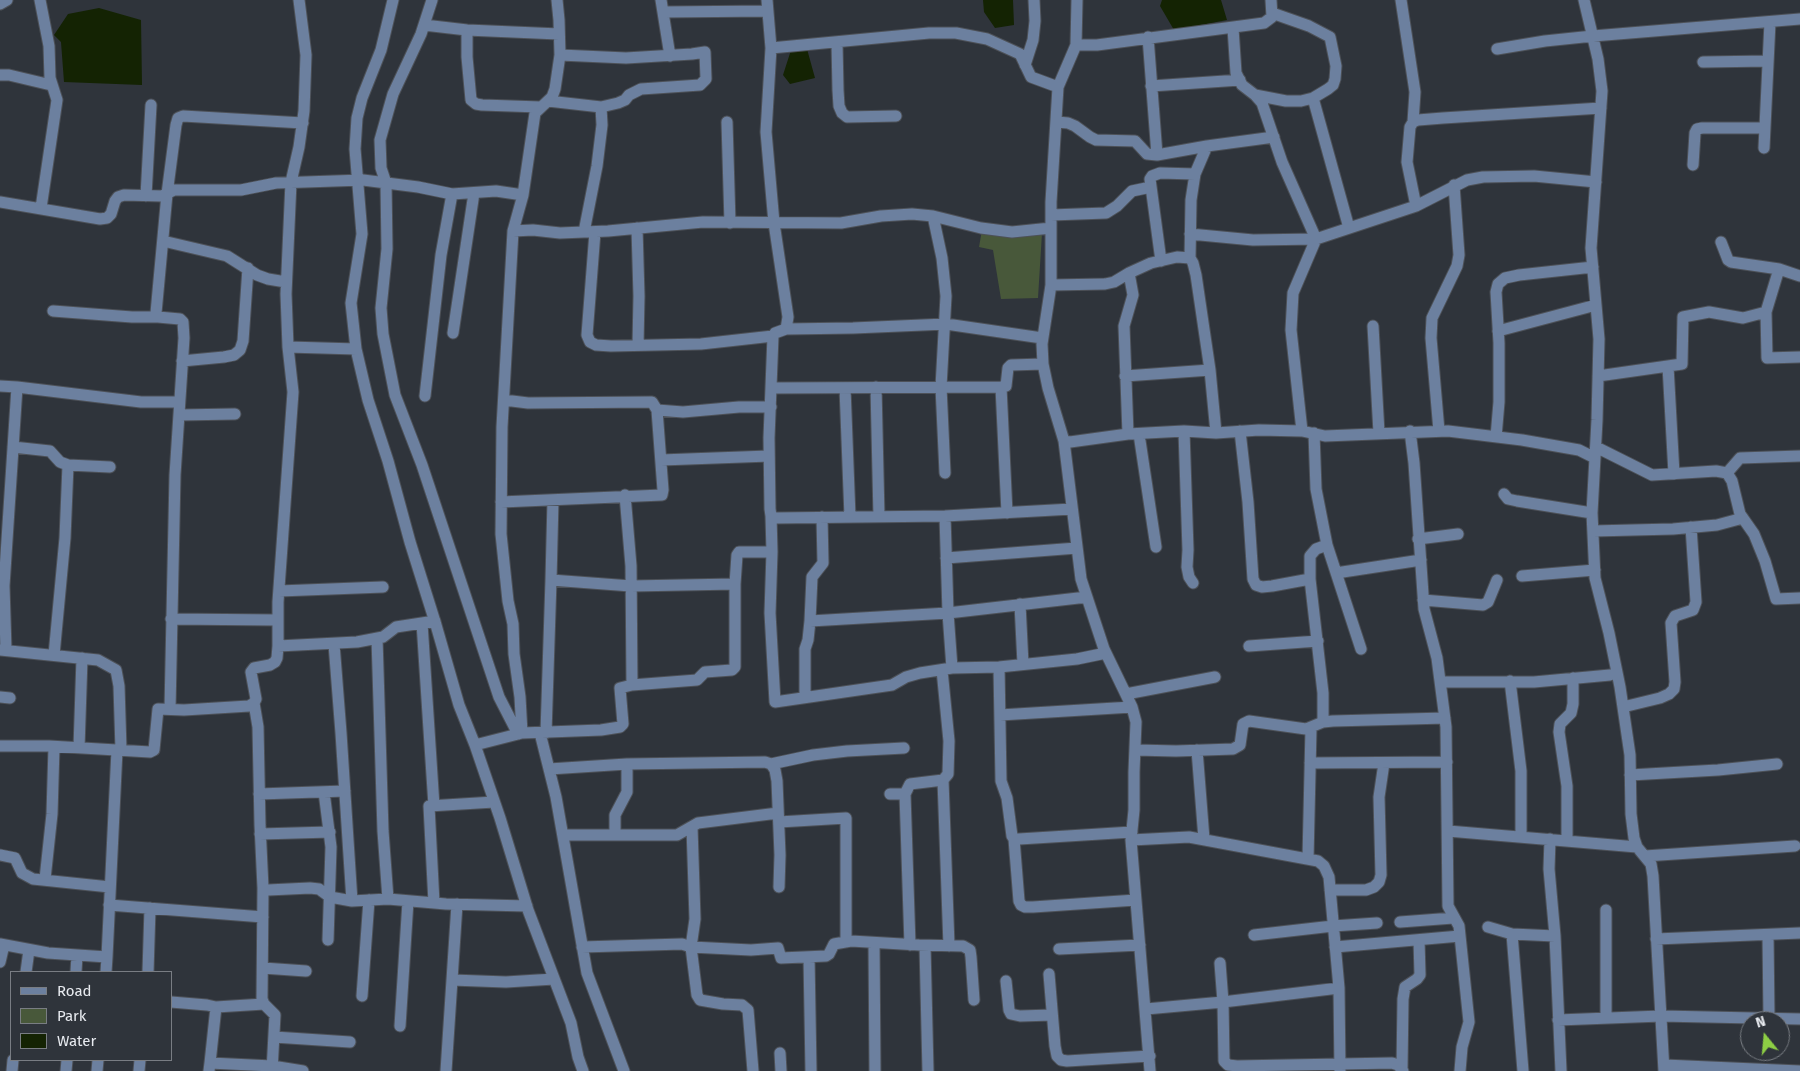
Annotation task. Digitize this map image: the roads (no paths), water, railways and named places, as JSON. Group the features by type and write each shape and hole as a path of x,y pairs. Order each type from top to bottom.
{"street":[{"path":"0,4 7,0"},
{"path":"40,0 48,39 51,85 56,92 57,100 41,208"},
{"path":"272,1069 275,1015 264,1004 262,999 263,888 258,727 254,703 256,699 251,672 254,668 270,665 274,662 277,658 278,646 277,620 292,392 288,347 286,282 291,182 303,123 306,55 299,0"},
{"path":"393,0 381,50 362,98 357,118 354,149 360,180 362,234 351,303 356,349 368,400 459,705 475,745 527,906 571,1023 582,1071"},
{"path":"432,0 424,25 393,94 382,132 379,152 387,249 381,308 383,334 395,395 422,465 498,696 517,735"},
{"path":"517,735 520,697 501,534 504,400 513,231 523,196 535,113 552,97 555,89 560,55 557,0"},
{"path":"1025,65 1033,40 1034,0"},
{"path":"1077,0 1076,45 1058,87 1051,215 1051,285 1042,338 1043,364 1064,441 1081,579 1106,653 1132,707 1136,722 1132,836 1150,1071"},
{"path":"1076,45 1097,45 1264,23 1270,20 1272,13 1270,0"},
{"path":"1401,0 1415,92 1407,162 1416,206"},
{"path":"1584,0 1593,36 1602,91 1591,248 1599,339 1596,452 1592,513 1595,578 1609,633 1623,707 1630,755 1631,814 1634,838 1637,847 1651,864 1653,876 1664,1068 1800,1070"},
{"path":"670,56 662,6 768,6 771,48 766,132 774,223 788,317 786,329"},
{"path":"1255,95 1286,101 1301,101 1313,98 1334,85 1336,79 1336,66 1330,37 1309,26 1272,13"},
{"path":"1498,49 1545,41 1593,36 1800,19"},
{"path":"1764,148 1770,22"},
{"path":"424,25 467,30 559,34"},
{"path":"1233,28 1236,73 1242,85 1262,103 1282,162 1316,239 1293,293 1291,330 1302,431"},
{"path":"467,30 467,57 471,100 476,104 544,104 601,107 618,104 635,91 700,85 706,79 705,52 626,58 560,55"},
{"path":"771,48 796,44 929,33 956,33 986,39 1020,54 1032,77 1058,87"},
{"path":"1148,37 1156,155"},
{"path":"837,42 839,106 842,113 847,117 896,116"},
{"path":"1703,62 1768,61"},
{"path":"0,75 9,75 51,85"},
{"path":"1151,86 1240,80"},
{"path":"1313,98 1348,228"},
{"path":"146,196 151,105"},
{"path":"601,107 602,125 589,232 587,335 590,342 596,345 701,344 773,336 775,333 786,329 946,324 1042,338"},
{"path":"1412,122 1443,118 1601,108"},
{"path":"158,317 156,313 167,194 178,118 191,116 303,123"},
{"path":"727,122 730,222"},
{"path":"1057,122 1075,126 1096,140 1135,141 1147,154 1156,155 1274,137"},
{"path":"1693,165 1694,133 1698,129 1765,128"},
{"path":"1207,146 1195,174 1191,200 1190,258 1196,275 1210,370 1216,433"},
{"path":"1161,261 1150,179 1154,175 1195,174"},
{"path":"1190,234 1253,240 1316,239 1416,206 1466,180 1483,177 1534,176 1596,182"},
{"path":"0,202 100,219 107,218 111,214 118,197 124,195 162,196 174,190 241,190 291,182 360,180 452,194 496,192 523,196"},
{"path":"1439,431 1431,338 1432,318 1457,266 1459,255 1454,185"},
{"path":"1051,215 1106,213 1118,206 1132,191 1151,187"},
{"path":"453,333 474,193"},
{"path":"425,396 441,255 452,194"},
{"path":"513,231 589,232 703,222 842,223 912,214 933,216 981,228 1012,232 1051,228"},
{"path":"933,216 942,258 946,296 946,324 941,387 945,473"},
{"path":"638,228 638,345"},
{"path":"163,241 227,256 268,279 286,282"},
{"path":"1721,242 1728,260 1731,262 1779,268 1800,276"},
{"path":"1051,285 1105,284 1114,282 1151,263 1177,257 1190,258"},
{"path":"1496,437 1499,402 1496,292 1498,284 1505,278 1519,275 1593,266"},
{"path":"182,360 224,357 234,355 240,350 243,341 248,268"},
{"path":"1779,268 1766,312 1767,358 1800,357"},
{"path":"1129,273 1132,295 1124,326 1125,376 1133,434 1156,547"},
{"path":"1498,330 1596,305"},
{"path":"52,311 158,317 183,322 174,475 170,709"},
{"path":"1598,376 1682,364 1683,317 1709,312 1743,318 1766,312"},
{"path":"1373,326 1379,433"},
{"path":"773,336 769,456 772,552 770,613 774,702 892,685 913,675 947,669 999,667 1106,653"},
{"path":"288,347 356,349"},
{"path":"772,388 1001,387 1006,386 1008,368 1011,365 1043,364"},
{"path":"1668,366 1674,474"},
{"path":"1125,376 1210,370"},
{"path":"0,386 141,402 179,402"},
{"path":"17,387 2,586 3,650 98,660 116,670 119,686 119,750 113,804 106,971"},
{"path":"876,387 879,517"},
{"path":"1001,387 1007,513"},
{"path":"845,388 850,517"},
{"path":"501,502 626,495 662,495 657,410 652,402 528,402 504,400"},
{"path":"657,410 683,412 739,407 771,408"},
{"path":"178,415 235,414"},
{"path":"1064,441 1184,431 1216,433 1259,430 1302,431 1325,436 1439,431 1496,437 1596,452 1652,475 1716,470 1728,473"},
{"path":"1184,431 1187,568 1188,577 1193,583"},
{"path":"1240,431 1248,502 1253,578 1256,585 1262,587 1272,586 1310,579"},
{"path":"1410,431 1414,463 1423,600 1437,658 1446,718 1448,906 1459,926 1469,1022 1462,1047 1460,1071"},
{"path":"1314,433 1316,489 1327,545 1361,649"},
{"path":"13,448 50,451 60,462 68,465 110,467"},
{"path":"661,460 769,456"},
{"path":"1728,473 1740,458 1800,456"},
{"path":"54,655 65,538 68,465"},
{"path":"1728,473 1743,518 1754,534 1765,561 1776,599 1800,598"},
{"path":"1504,494 1508,499 1517,502 1592,513"},
{"path":"626,495 631,566 632,685"},
{"path":"554,500 552,580 543,733 564,835 587,973 624,1071"},
{"path":"771,516 776,518 944,516 1072,509"},
{"path":"944,516 948,613 947,714 950,766 948,774 943,780 949,946"},
{"path":"805,697 805,650 810,621 812,577 823,563 822,517"},
{"path":"1593,531 1717,525 1743,518"},
{"path":"1623,707 1660,698 1674,690 1671,623 1675,616 1694,610 1696,602 1692,527"},
{"path":"1418,539 1458,534"},
{"path":"1323,722 1323,693 1310,579 1310,556 1316,549 1327,545"},
{"path":"946,558 1077,548"},
{"path":"475,745 517,735 601,730 620,727 623,724 620,688 632,685 697,680 705,672 732,670 735,667 737,555 739,552 772,552"},
{"path":"1336,573 1421,560"},
{"path":"1522,576 1595,570"},
{"path":"552,580 631,586 735,584"},
{"path":"1423,600 1483,605 1488,602 1497,580"},
{"path":"279,591 383,587"},
{"path":"810,621 948,613 1087,597"},
{"path":"1020,604 1023,664"},
{"path":"171,619 277,620"},
{"path":"278,646 283,644 358,642 383,637 396,627 435,621"},
{"path":"422,623 434,806"},
{"path":"376,638 383,831 388,899"},
{"path":"1249,646 1318,641"},
{"path":"334,644 352,900"},
{"path":"79,748 82,658"},
{"path":"999,667 1001,781 1007,798 1012,836 1014,838 1019,901 1025,907 1136,900"},
{"path":"1441,682 1534,682 1610,675"},
{"path":"1126,694 1215,677"},
{"path":"1567,841 1567,786 1559,732 1560,724 1571,713 1573,678"},
{"path":"1510,681 1521,771 1521,837"},
{"path":"0,746 150,752 153,751 158,709 184,710 249,706 254,703"},
{"path":"1000,715 1132,707"},
{"path":"1136,750 1224,750 1238,747 1240,745 1243,724 1249,721 1296,728 1311,728 1323,722 1446,718"},
{"path":"1308,859 1311,728"},
{"path":"45,879 52,814 54,747"},
{"path":"549,769 627,764 765,762 771,764 813,755 904,748"},
{"path":"1197,750 1204,840"},
{"path":"1310,764 1447,762"},
{"path":"1330,890 1366,890 1374,887 1379,882 1381,875 1379,797 1384,763"},
{"path":"615,835 615,815 627,792 627,764"},
{"path":"771,764 775,770 777,781 779,887"},
{"path":"1630,775 1718,770 1777,764"},
{"path":"910,945 905,794 910,784 943,780"},
{"path":"259,794 345,791"},
{"path":"324,792 330,832 328,940"},
{"path":"890,794 905,794"},
{"path":"434,903 429,806 494,802"},
{"path":"564,835 677,835 698,823 726,819 846,818 846,942"},
{"path":"692,826 695,919 691,947 697,995 700,1000 724,1004 742,1004 748,1010 753,1071"},
{"path":"1448,831 1637,847"},
{"path":"260,834 330,832"},
{"path":"1014,838 1190,837 1318,861 1324,866 1329,877 1339,988 1340,1067"},
{"path":"1550,839 1549,869 1555,936 1560,1071"},
{"path":"1645,856 1794,846"},
{"path":"0,855 15,858 26,877 110,887"},
{"path":"263,888 268,890 319,889 330,896 352,900 388,899 434,903 527,906"},
{"path":"362,996 369,900"},
{"path":"400,1026 408,901"},
{"path":"446,1071 457,904"},
{"path":"109,905 263,917"},
{"path":"148,971 150,908"},
{"path":"1606,910 1606,1018"},
{"path":"1400,922 1453,918"},
{"path":"1254,936 1333,926 1377,923"},
{"path":"1488,927 1512,934 1555,936"},
{"path":"1656,939 1800,933"},
{"path":"1512,934 1523,1071"},
{"path":"1768,935 1769,1011"},
{"path":"1335,947 1460,936"},
{"path":"1402,1070 1404,993 1405,987 1420,975 1419,940"},
{"path":"582,947 682,944 691,947 751,950 778,948 781,958 826,956 834,944 846,942 963,946 970,950 974,1000"},
{"path":"874,942 875,1071"},
{"path":"0,962 2,944 48,953 106,956"},
{"path":"1059,949 1140,945"},
{"path":"925,946 928,1071"},
{"path":"26,971 29,950"},
{"path":"76,971 77,955"},
{"path":"808,957 811,1071"},
{"path":"1220,964 1224,1061 1228,1065 1245,1068 1398,1064 1402,1070"},
{"path":"263,968 306,971"},
{"path":"1048,974 1055,1046 1057,1056 1061,1060 1150,1056"},
{"path":"452,980 506,982 554,979"},
{"path":"1006,981 1008,1010 1011,1014 1020,1016 1052,1015"},
{"path":"1146,1009 1339,988"},
{"path":"172,1002 206,1005 216,1008 264,1004"},
{"path":"216,1008 209,1067 303,1071"},
{"path":"1558,1020 1661,1016 1740,1017"},
{"path":"274,1037 350,1042"},
{"path":"780,1053 781,1071"}],"water":[{"path":"983,0 1013,0 1014,25 995,28 984,12"},
{"path":"1162,0 1221,0 1227,20 1174,30 1160,6"},
{"path":"99,8 141,20 142,85 64,82 61,42 54,35 68,14"},
{"path":"792,47 807,49 815,78 790,84 783,75"}]}
